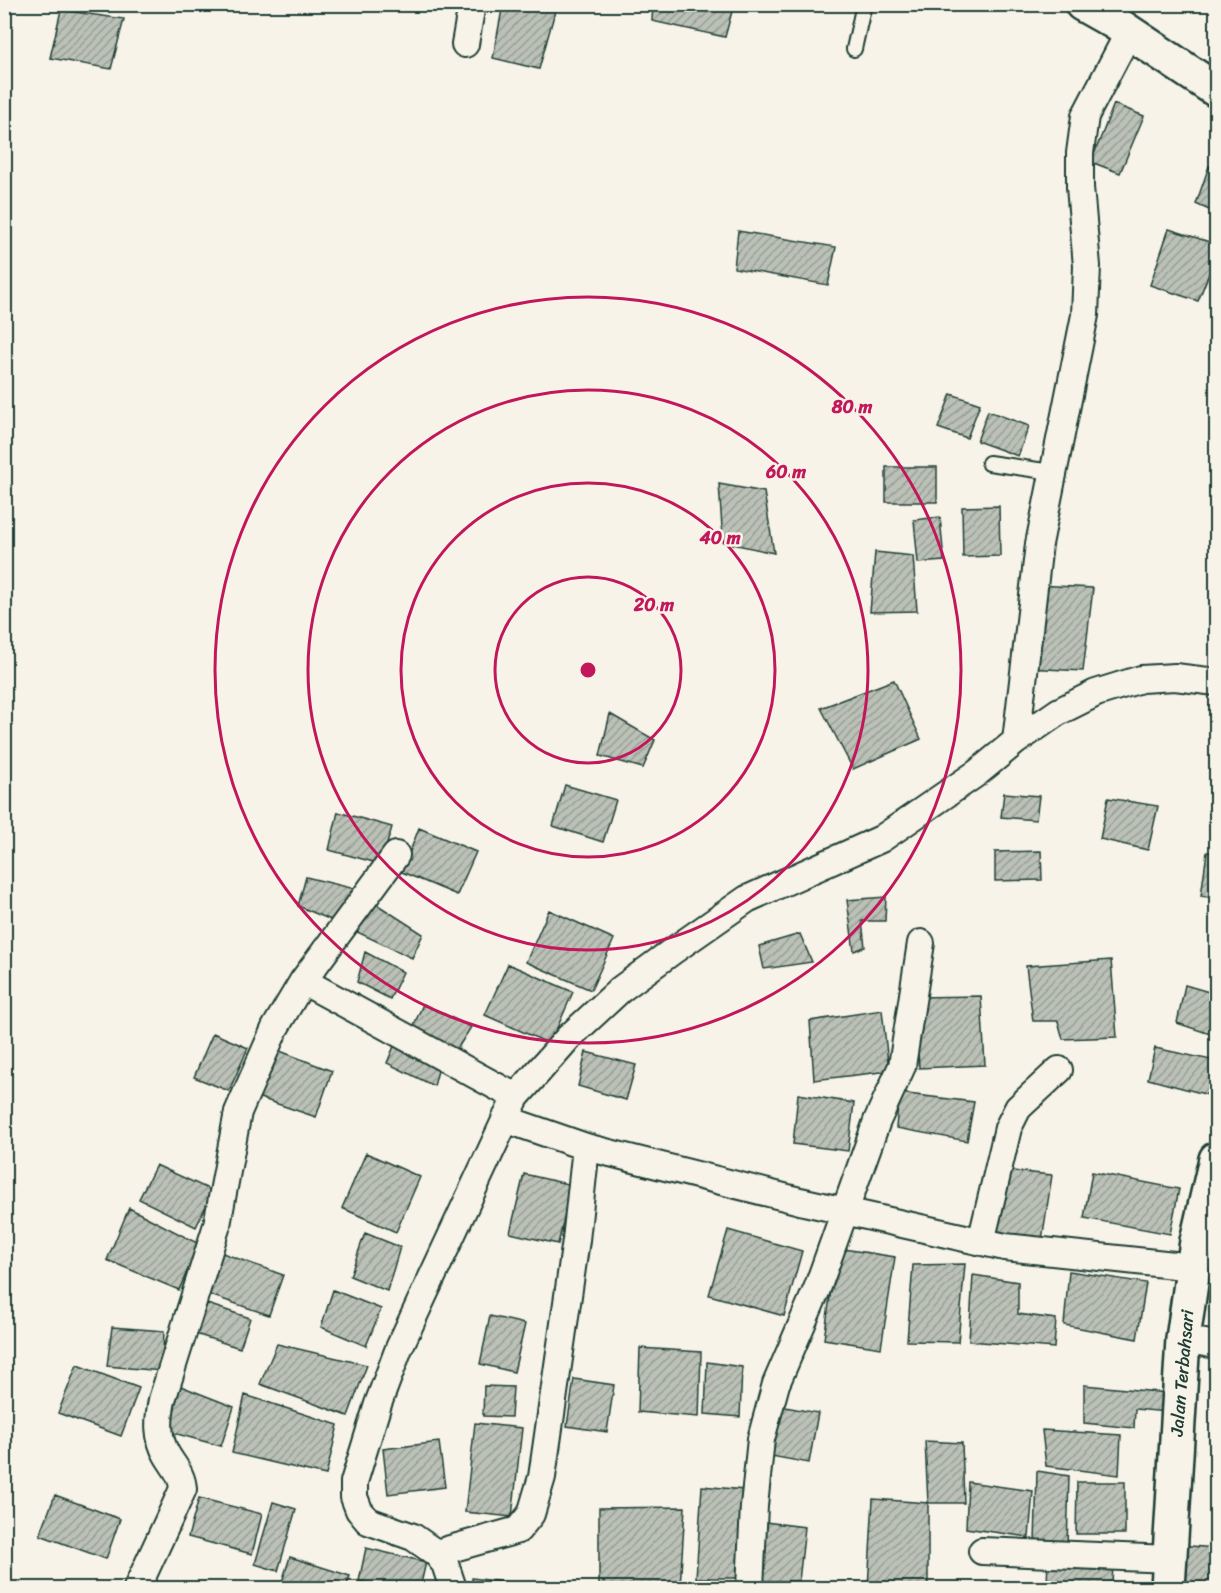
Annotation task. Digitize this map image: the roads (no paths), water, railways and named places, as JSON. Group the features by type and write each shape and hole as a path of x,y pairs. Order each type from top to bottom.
{"street":[{"path":"465,44 472,4"},
{"path":"1082,4 1129,32 1216,90"},
{"path":"1016,741 1039,544 1085,315 1087,266 1080,187 1080,153 1085,116 1129,32"},
{"path":"453,1588 451,1577 436,1552 413,1537 368,1521 359,1510 354,1497 354,1482 378,1404 399,1348 510,1108 568,1038 621,989 747,899 881,839 977,773 1016,741 1058,712 1096,693 1141,679 1175,677 1216,682"},
{"path":"137,1588 183,1489 180,1475 163,1448 159,1419 162,1400 217,1225 238,1112 275,1028 303,981 396,855"},
{"path":"750,1588 754,1506 761,1439 776,1384 817,1289 877,1121 902,1066 921,943"},
{"path":"303,981 510,1108 586,1147 845,1211 1005,1247 1193,1267"},
{"path":"981,1242 1008,1128 1018,1108 1059,1070"},
{"path":"436,1552 518,1530 531,1514 542,1477 586,1147"},
{"name":"Jalan Terbahsari","path":"1169,1574 1183,1339 1193,1267 1216,1159"},
{"path":"1183,1339 1216,1345"},
{"path":"982,1551 1169,1574"}],"lane":[{"path":"854,49 864,4"},
{"path":"989,463 1052,472"}]}
